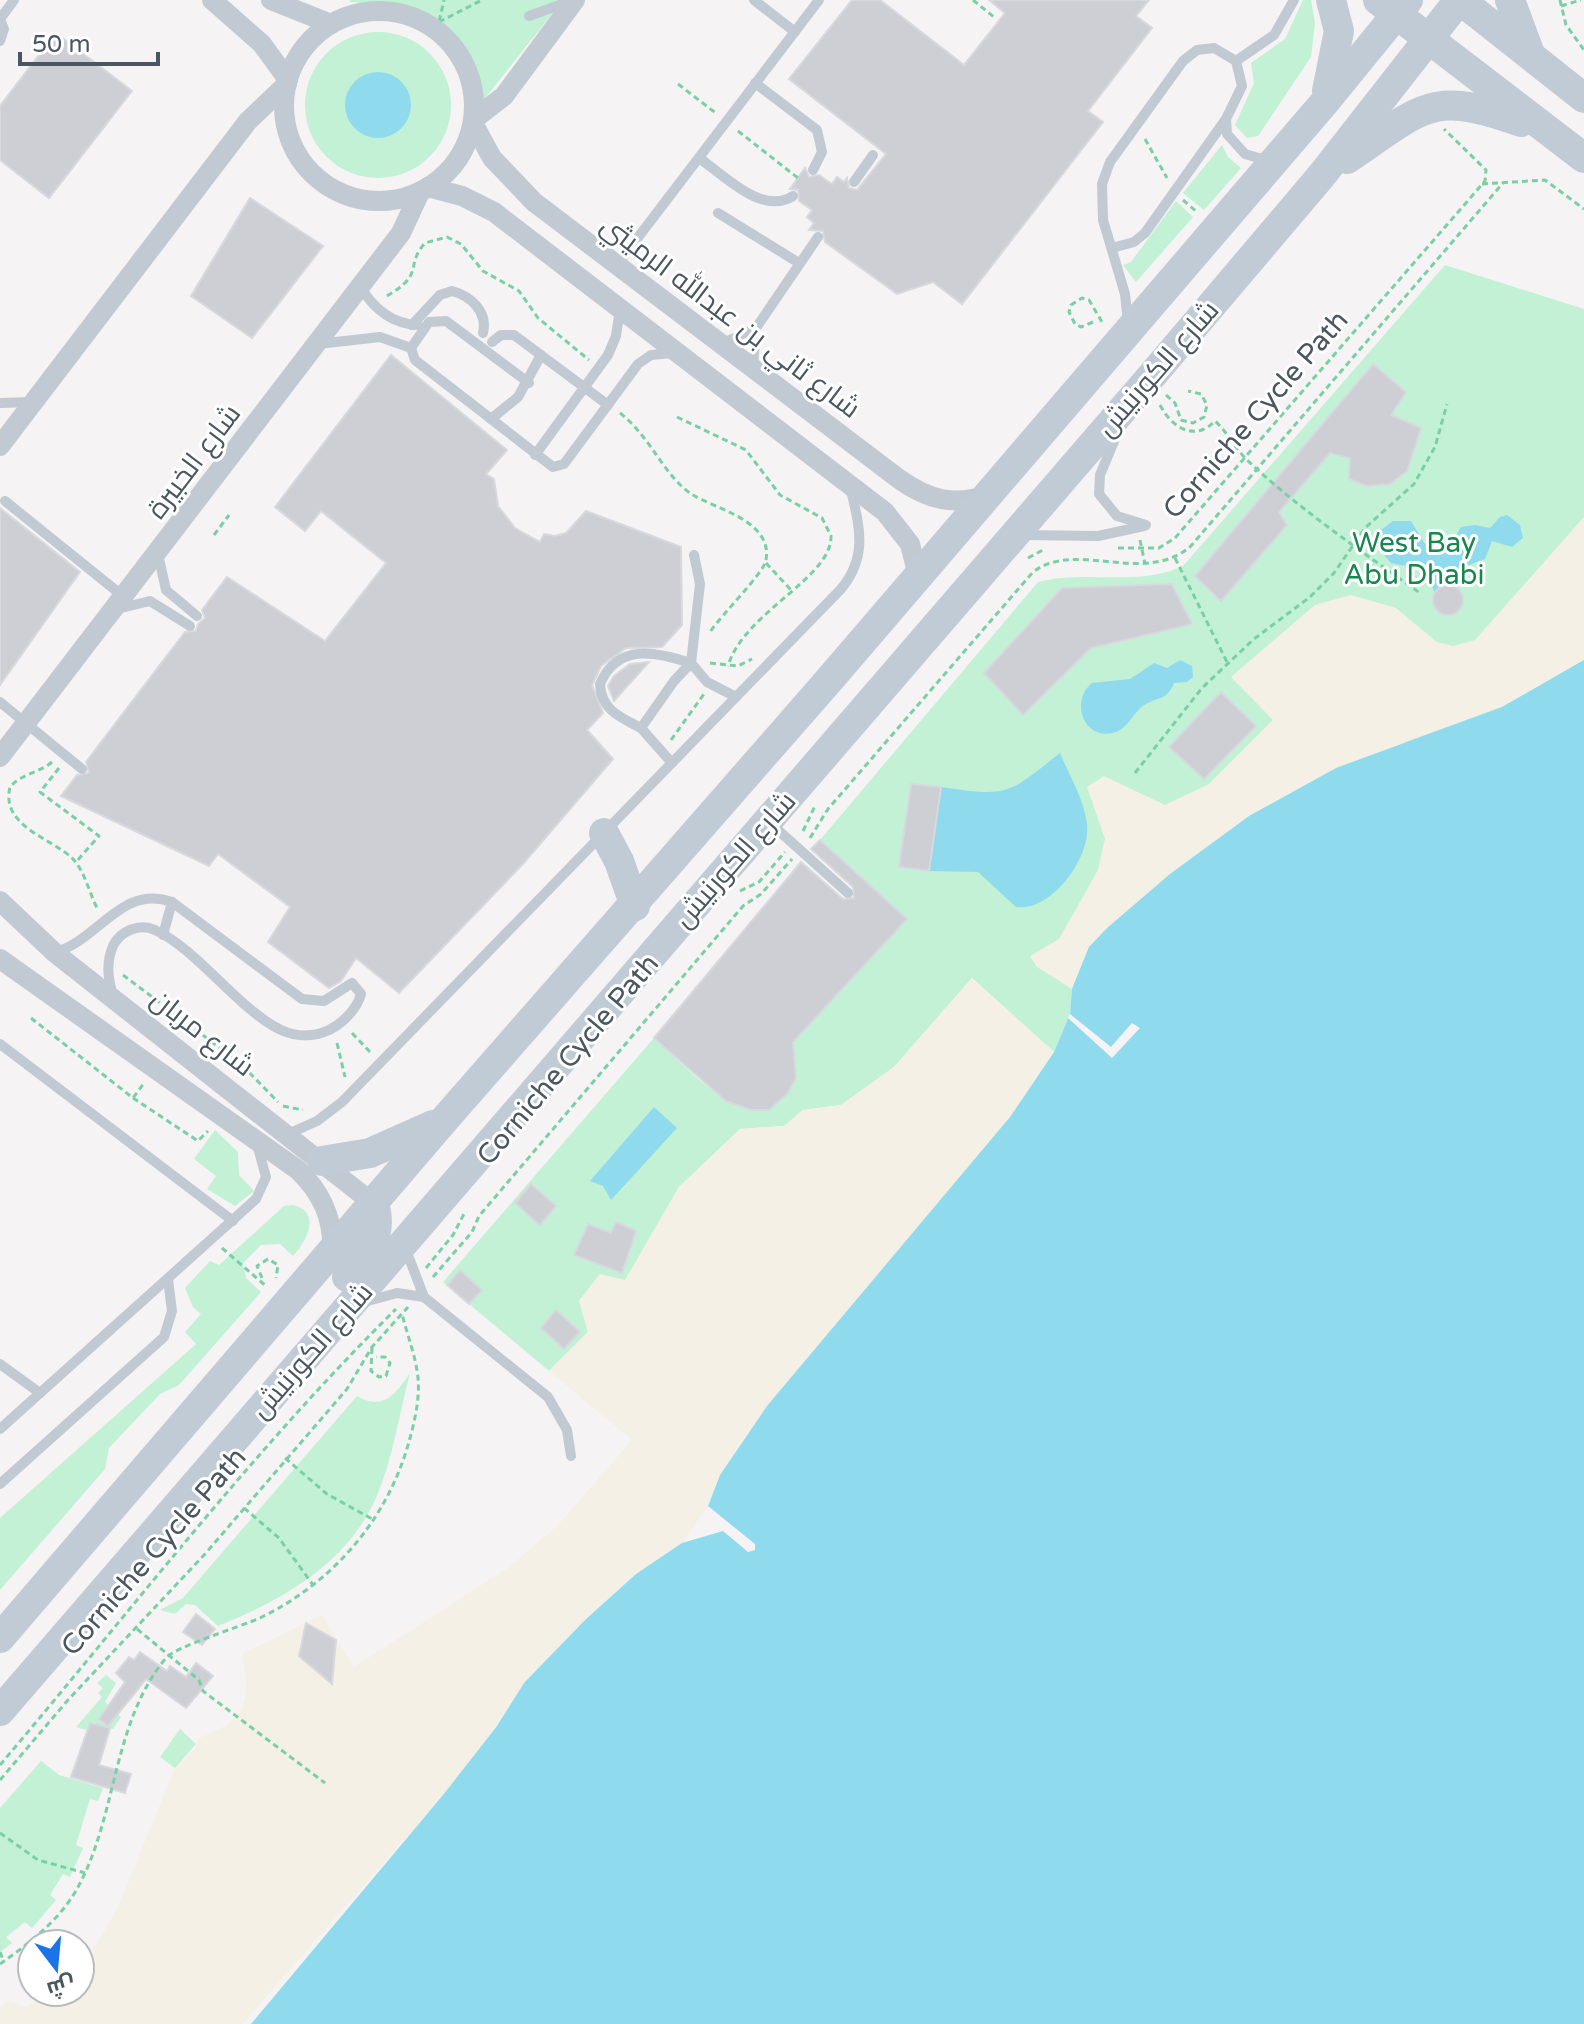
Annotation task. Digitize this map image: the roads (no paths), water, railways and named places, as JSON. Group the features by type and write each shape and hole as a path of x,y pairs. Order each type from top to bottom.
{"main road":[{"path":"1324,103 1339,42 1338,19 1331,0"},
{"path":"1460,0 1584,98"},
{"name":"شارع الكورنيش","path":"0,1711 767,821 1020,547 1122,410 1322,175 1460,0"},
{"path":"1510,0 1530,56"},
{"path":"1394,5 1429,39 1584,158"},
{"name":"شارع الكورنيش","path":"0,1638 987,495 1115,327 1275,160 1324,103 1394,5"},
{"path":"1322,175 1416,113 1439,105 1479,107 1548,132"},
{"path":"604,833 635,906"},
{"path":"322,1161 370,1153 445,1119"},
{"path":"201,1476 214,1439 231,1412 371,1249 378,1229 374,1204"}],"street":[{"path":"212,0 262,44 287,82"},
{"path":"271,0 335,23"},
{"path":"335,23 345,0"},
{"path":"473,122 504,96 574,0"},
{"path":"390,12 438,27 467,70 473,95 473,122 462,153 424,189 403,198 368,200 342,193 319,180 296,153 289,137 284,102 287,82 304,48 335,23 364,13 390,12"},
{"path":"0,446 248,121 287,82"},
{"name":"شارع ثاني بن عبدالله الرميثي","path":"473,122 492,158 519,189 915,490 956,502 987,495"},
{"path":"424,189 462,196 494,212 885,512 903,532 914,554 918,576"},
{"name":"شارع الخبيرة","path":"0,757 401,233 424,189"},
{"name":"شارع مربان","path":"0,901 55,953 374,1204"},
{"name":"شارع مربان","path":"0,959 298,1170 320,1195 332,1229 332,1253"}],"lane":[{"path":"0,41 4,29 0,19 14,0"},
{"path":"529,16 574,0"},
{"path":"754,0 795,32"},
{"path":"617,265 819,0"},
{"path":"1236,61 1274,35 1294,0"},
{"path":"1112,248 1127,246 1145,233 1226,119 1242,86 1236,61 1214,48 1189,55 1110,162 1100,196 1103,220 1125,294 1115,327"},
{"path":"755,83 817,130 822,152 813,170"},
{"path":"1226,119 1227,134 1237,148 1254,158 1275,160"},
{"path":"854,182 873,155"},
{"path":"699,158 764,202 776,203 793,196"},
{"path":"718,213 799,263"},
{"path":"753,368 756,328 818,237"},
{"path":"360,286 373,304 391,318 424,326"},
{"path":"412,325 440,295 452,291 475,305 485,322 483,333"},
{"path":"535,455 613,346 620,310"},
{"path":"529,383 451,324 434,320 424,326 411,348 415,360 549,466 564,464 644,359 677,353"},
{"path":"721,343 756,328"},
{"path":"492,342 501,335 514,335 608,405"},
{"path":"316,345 380,337 411,348"},
{"path":"491,419 506,409 529,383 541,355"},
{"path":"0,403 34,402"},
{"path":"1020,547 1098,536 1146,525 1117,516 1101,500 1098,488 1100,475 1118,434 1122,410"},
{"path":"288,1134 314,1123 342,1102 736,697 855,570 862,543 849,485"},
{"path":"5,501 120,603 150,601 190,626"},
{"path":"158,553 166,590 197,616"},
{"path":"694,555 700,584 691,663 697,674 711,685 736,697"},
{"path":"672,763 641,728 610,711 604,703 600,684 606,672 621,659 641,651 691,663"},
{"path":"641,728 674,681 691,663"},
{"path":"0,702 82,769"},
{"path":"767,821 848,893"},
{"path":"55,953 85,939 132,900 152,897 172,902 302,999 324,1001 347,984 357,985 360,998 337,1025 302,1036 279,1029 163,935 148,928 131,930 114,945 109,963 109,982 116,1000"},
{"path":"163,935 172,902"},
{"path":"0,1044 233,1221"},
{"path":"3,1422 40,1393 256,1199 264,1185 264,1163 252,1136"},
{"path":"404,1241 421,1295 548,1397 567,1430 571,1456"},
{"path":"0,1484 164,1337 172,1311 168,1279"},
{"path":"345,1310 388,1295 421,1295"},
{"path":"0,1364 40,1393"}],"water":[{"path":"378,72 391,75 401,82 408,92 411,105 408,118 401,128 391,135 378,138 365,135 355,128 348,118 345,105 348,92 355,82 365,75"},
{"path":"1507,515 1520,525 1523,538 1512,547 1492,541 1485,559 1461,568 1458,589 1445,586 1435,594 1423,570 1391,563 1378,548 1377,533 1393,521 1411,521 1425,544 1437,550 1450,545 1461,527 1475,525 1490,528 1500,517"},
{"path":"1180,660 1192,666 1193,677 1187,682 1174,683 1166,695 1142,707 1123,728 1103,734 1087,725 1081,708 1082,699 1092,683 1130,679 1154,663 1167,668"},
{"path":"1584,660 1584,2024 251,2024 443,1795 497,1726 524,1683 585,1620 636,1574 682,1543 723,1531 748,1552 755,1550 755,1544 708,1506 720,1475 767,1406 1010,1117 1054,1052 1070,1014 1072,989 1089,947 1107,928 1170,874 1249,816 1336,768 1502,707"},
{"path":"1060,753 1083,805 1087,838 1076,867 1055,892 1029,906 1016,907 978,872 929,871 941,787 981,792 1006,790"},
{"path":"654,1107 677,1128 611,1200 603,1186 590,1181"}],"park label":[{"name":"West Bay Abu Dhabi","path":"1414,558"}]}
